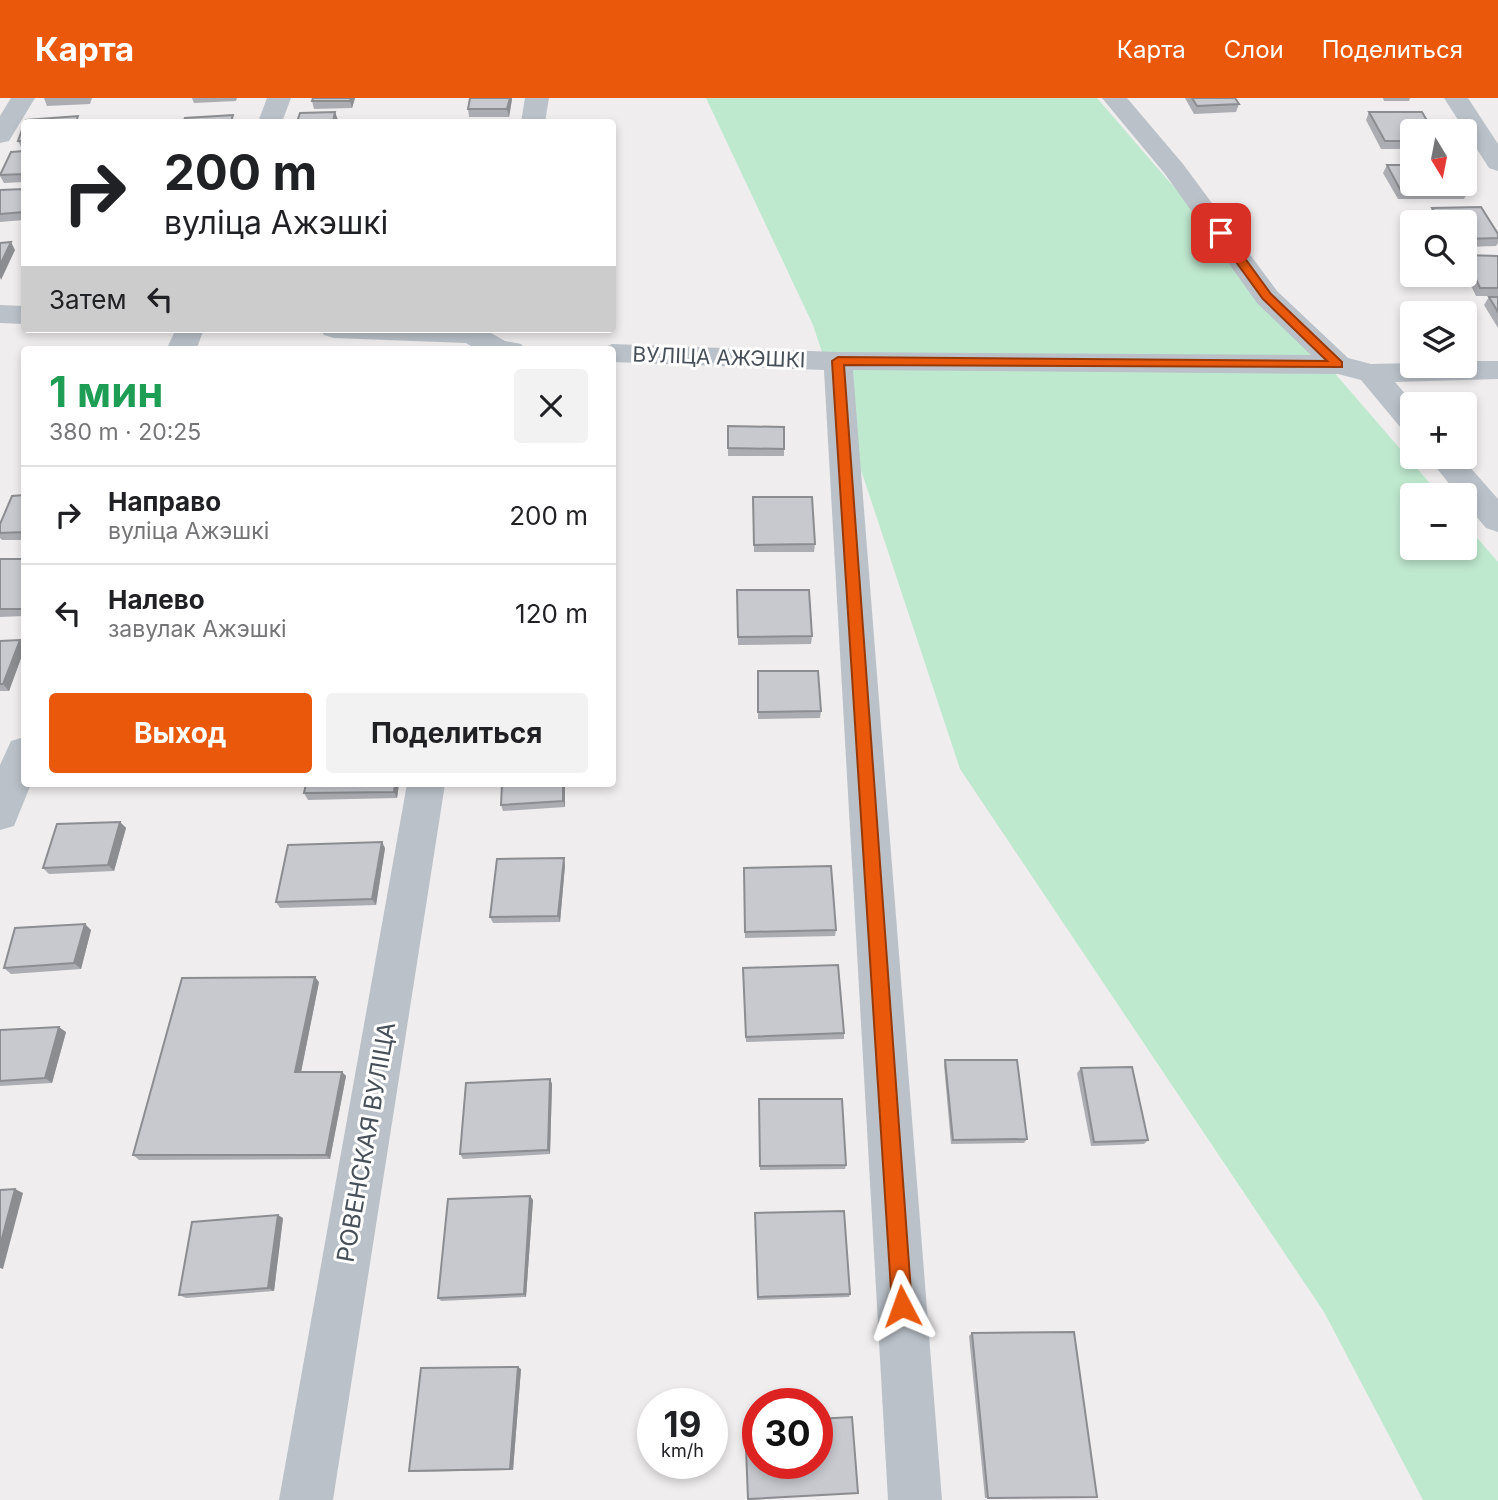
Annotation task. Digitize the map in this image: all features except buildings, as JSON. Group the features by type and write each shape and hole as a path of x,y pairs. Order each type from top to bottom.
{"street":[{"path":"0,136 23,98"},
{"path":"271,119 279,98"},
{"path":"534,119 537,98"},
{"path":"1114,98 1174,169 1267,297 1338,365"},
{"path":"1455,98 1498,163"},
{"path":"0,314 21,315"},
{"path":"444,333 472,334 492,346"},
{"name":"ВУЛІЦА АЖЭШКІ","path":"616,353 838,361 1338,365 1371,373 1498,370"},
{"path":"838,361 915,1500"},
{"path":"1371,373 1400,407"},
{"path":"1453,469 1498,520"},
{"path":"0,814 21,760"},
{"name":"РОВЕНСКАЯ ВУЛІЦА","path":"306,1500 425,787"}],"green space":[{"path":"706,98 1097,98 1400,449 1400,469 1418,469 1430,483 1400,483 1400,560 1477,560 1477,538 1498,562 1498,1500 1423,1500 1324,1312 960,769 813,325"}],"route":[{"path":"902,1306 838,361 1338,365 1267,297 1221,233"}]}
